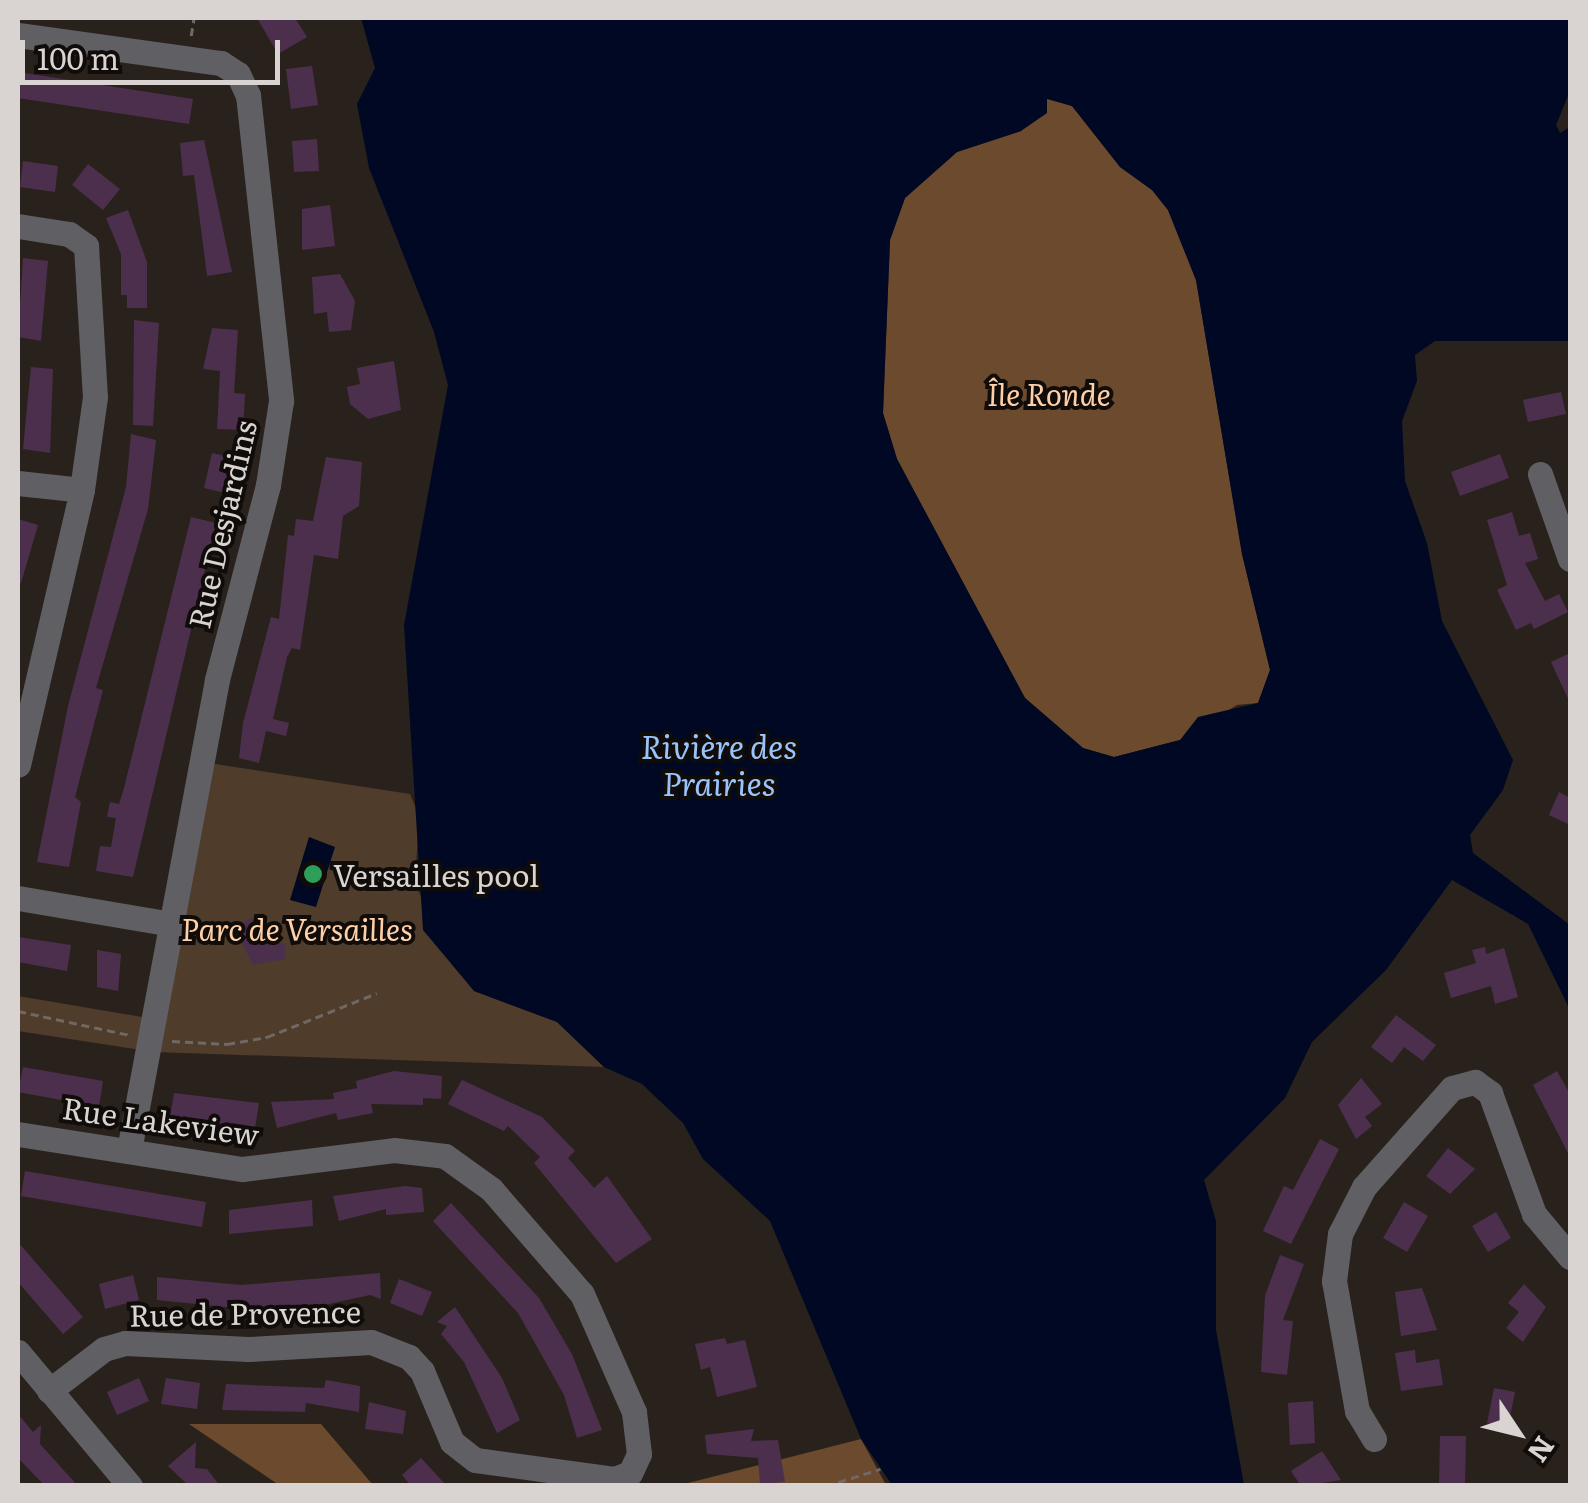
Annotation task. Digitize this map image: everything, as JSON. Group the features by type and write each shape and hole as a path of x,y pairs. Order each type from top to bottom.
{"street":[{"name":"Rue Desjardins","path":"18,35 220,63 238,74 248,95 281,401 278,435 217,680 129,1150"},
{"path":"18,226 69,234 86,246 95,397 82,490 18,766"},
{"path":"1540,474 1570,559"},
{"path":"18,482 82,490"},
{"path":"18,898 172,924"},
{"path":"1374,1439 1357,1411 1334,1282 1340,1234 1364,1187 1452,1088 1475,1082 1490,1093 1534,1214 1570,1257"},
{"name":"Rue Lakeview","path":"18,1134 242,1169 422,1150 463,1167 522,1222 582,1294 634,1412 639,1454 630,1473"},
{"name":"Rue de Provence","path":"49,1390 104,1350 125,1343 248,1349 371,1342 409,1357 422,1371 452,1442 475,1460 590,1477 630,1473"},
{"path":"18,1352 130,1486"}],"path":[{"path":"18,1011 150,1039 227,1044 267,1037 377,993"},
{"path":"826,1486 880,1469"},
{"path":"859,1476 864,1486"}],"green space":[{"name":"Île Ronde","path":"1046,98 1072,106 1120,167 1152,190 1168,210 1196,280 1242,554 1270,670 1258,703 1237,705 1180,740 1114,757 1083,748 1025,698 897,459 883,413 890,240 905,198 957,152 1021,131"},
{"name":"Parc de Versailles","path":"202,762 410,794 419,816 415,885 474,991 557,1022 604,1067 154,1052 18,1031 18,996 154,1019"},
{"path":"189,1424 321,1424 373,1485 279,1485"},
{"path":"861,1439 886,1485 676,1486"}],"water":[{"name":"Rivière des Prairies","path":"361,18 1570,18 1570,91 1556,125 1560,133 1570,127 1570,341 1435,341 1415,355 1417,381 1402,421 1405,481 1427,543 1442,621 1513,760 1503,790 1470,835 1473,853 1570,925 1570,1010 1528,924 1452,880 1386,970 1312,1042 1285,1098 1204,1180 1216,1221 1216,1330 1244,1485 892,1485 861,1439 770,1221 703,1159 683,1123 642,1084 604,1067 557,1022 474,991 423,930 404,625 448,385 434,332 369,168 357,104 375,68","holes":["1047,99 1072,106 1120,167 1152,190 1168,210 1196,280 1242,554 1270,670 1258,703 1198,717 1180,740 1114,757 1083,748 1025,698 897,459 883,413 890,240 905,198 957,152 1021,131 1047,113"]},
{"name":"Versailles pool","path":"309,837 335,847 316,907 290,900"}],"building":[{"path":"257,18 295,18 307,37 278,54"},
{"path":"312,66 318,105 291,109 286,69"},
{"path":"18,72 193,99 189,124 18,98"},
{"path":"317,139 319,171 294,172 292,141"},
{"path":"204,140 232,272 207,276 194,175 183,176 180,143"},
{"path":"23,161 58,166 55,192 20,187"},
{"path":"88,164 120,189 103,210 72,185"},
{"path":"330,205 335,246 302,250 302,209"},
{"path":"128,210 147,262 147,308 127,308 127,295 121,295 121,254 106,218"},
{"path":"23,258 48,261 41,341 18,337"},
{"path":"340,274 355,301 351,330 329,332 327,312 314,314 312,277"},
{"path":"134,320 159,323 153,426 133,425"},
{"path":"212,328 238,330 234,393 245,394 243,430 217,429 220,371 203,369"},
{"path":"394,361 401,410 368,419 350,404 347,387 360,384 357,368"},
{"path":"31,367 53,369 50,453 23,449"},
{"path":"1561,392 1566,414 1528,422 1523,400"},
{"path":"131,434 156,440 148,509 96,688 103,690 75,797 81,802 69,867 37,862 68,706 126,487"},
{"path":"212,453 238,459 229,494 204,488"},
{"path":"1500,454 1509,478 1460,496 1451,472"},
{"path":"326,457 362,462 359,506 343,516 338,559 314,555 300,650 292,648 287,657 273,719 289,723 286,736 266,731 259,763 239,758 243,723 271,617 279,619 288,535 294,536 296,519 313,521"},
{"path":"1512,512 1519,536 1530,533 1538,559 1525,563 1545,601 1559,594 1568,612 1534,629 1531,623 1516,630 1497,590 1507,585 1487,520"},
{"path":"191,517 216,523 133,877 96,871 100,846 111,847 116,818 107,817 110,802 119,804 124,788"},
{"path":"18,519 38,525 21,583 18,583"},
{"path":"1570,653 1570,703 1551,662"},
{"path":"1559,792 1570,798 1570,825 1549,815"},
{"path":"252,918 265,940 285,944 285,959 253,965 233,926"},
{"path":"18,937 71,945 67,971 18,962"},
{"path":"1485,947 1486,954 1504,948 1518,997 1495,1004 1491,986 1451,998 1444,973 1476,963 1472,950"},
{"path":"97,950 121,954 118,991 97,987"},
{"path":"1396,1015 1436,1045 1423,1061 1404,1047 1392,1063 1371,1047"},
{"path":"23,1067 103,1081 99,1107 18,1092"},
{"path":"394,1071 442,1076 441,1099 423,1098 423,1105 371,1104 373,1113 338,1120 336,1113 277,1128 271,1102 334,1099 333,1093 357,1088 356,1081"},
{"path":"1557,1071 1570,1094 1570,1157 1533,1085"},
{"path":"1361,1078 1382,1104 1365,1117 1372,1126 1356,1139 1338,1105"},
{"path":"462,1080 542,1117 575,1151 568,1158 594,1188 607,1176 652,1239 616,1263 534,1163 540,1157 508,1126 504,1131 448,1104"},
{"path":"174,1093 259,1103 255,1128 170,1118"},
{"path":"1320,1139 1339,1149 1291,1244 1263,1231 1284,1186 1293,1190"},
{"path":"1448,1148 1475,1169 1450,1194 1426,1176"},
{"path":"25,1171 206,1202 202,1227 21,1196"},
{"path":"405,1186 422,1188 424,1212 386,1215 386,1209 339,1221 333,1196"},
{"path":"312,1200 313,1226 229,1234 229,1210"},
{"path":"1404,1202 1428,1216 1407,1252 1383,1238"},
{"path":"451,1203 539,1298 572,1354 602,1430 577,1438 564,1395 518,1313 433,1221"},
{"path":"1496,1212 1511,1238 1488,1252 1472,1226"},
{"path":"18,1242 83,1317 63,1334 18,1282"},
{"path":"1280,1255 1304,1264 1283,1320 1293,1321 1287,1375 1261,1372 1265,1296"},
{"path":"380,1273 381,1299 370,1295 320,1306 255,1310 157,1300 157,1277 241,1285"},
{"path":"133,1275 139,1300 105,1309 99,1284"},
{"path":"399,1279 432,1292 422,1316 390,1303"},
{"path":"1524,1284 1546,1307 1523,1342 1506,1328 1519,1312 1508,1303"},
{"path":"1422,1288 1437,1330 1401,1336 1395,1292"},
{"path":"455,1307 502,1378 520,1420 497,1433 464,1362 441,1334 447,1326 437,1322"},
{"path":"725,1338 727,1344 745,1340 757,1387 717,1397 710,1367 701,1370 695,1344"},
{"path":"1415,1350 1416,1363 1439,1359 1443,1385 1401,1391 1395,1353"},
{"path":"139,1378 149,1401 117,1415 107,1392"},
{"path":"166,1378 200,1383 197,1409 161,1404"},
{"path":"326,1380 360,1386 359,1412 306,1403 305,1412 222,1410 226,1384 324,1388"},
{"path":"1494,1388 1515,1392 1508,1427 1487,1423"},
{"path":"1313,1401 1315,1443 1290,1445 1288,1403"},
{"path":"369,1402 406,1411 403,1434 365,1429"},
{"path":"18,1414 33,1432 41,1425 40,1444 78,1486 45,1486 18,1458"},
{"path":"754,1429 751,1441 778,1440 785,1482 760,1484 758,1458 707,1454 705,1435"},
{"path":"1440,1436 1466,1436 1465,1486 1439,1486"},
{"path":"196,1442 195,1468 207,1469 220,1486 189,1486 168,1466"},
{"path":"1322,1451 1341,1480 1301,1486 1291,1471"},
{"path":"421,1458 447,1486 411,1486 402,1475"}],"place":[{"name":"Versailles pool","path":"313,874"}]}
